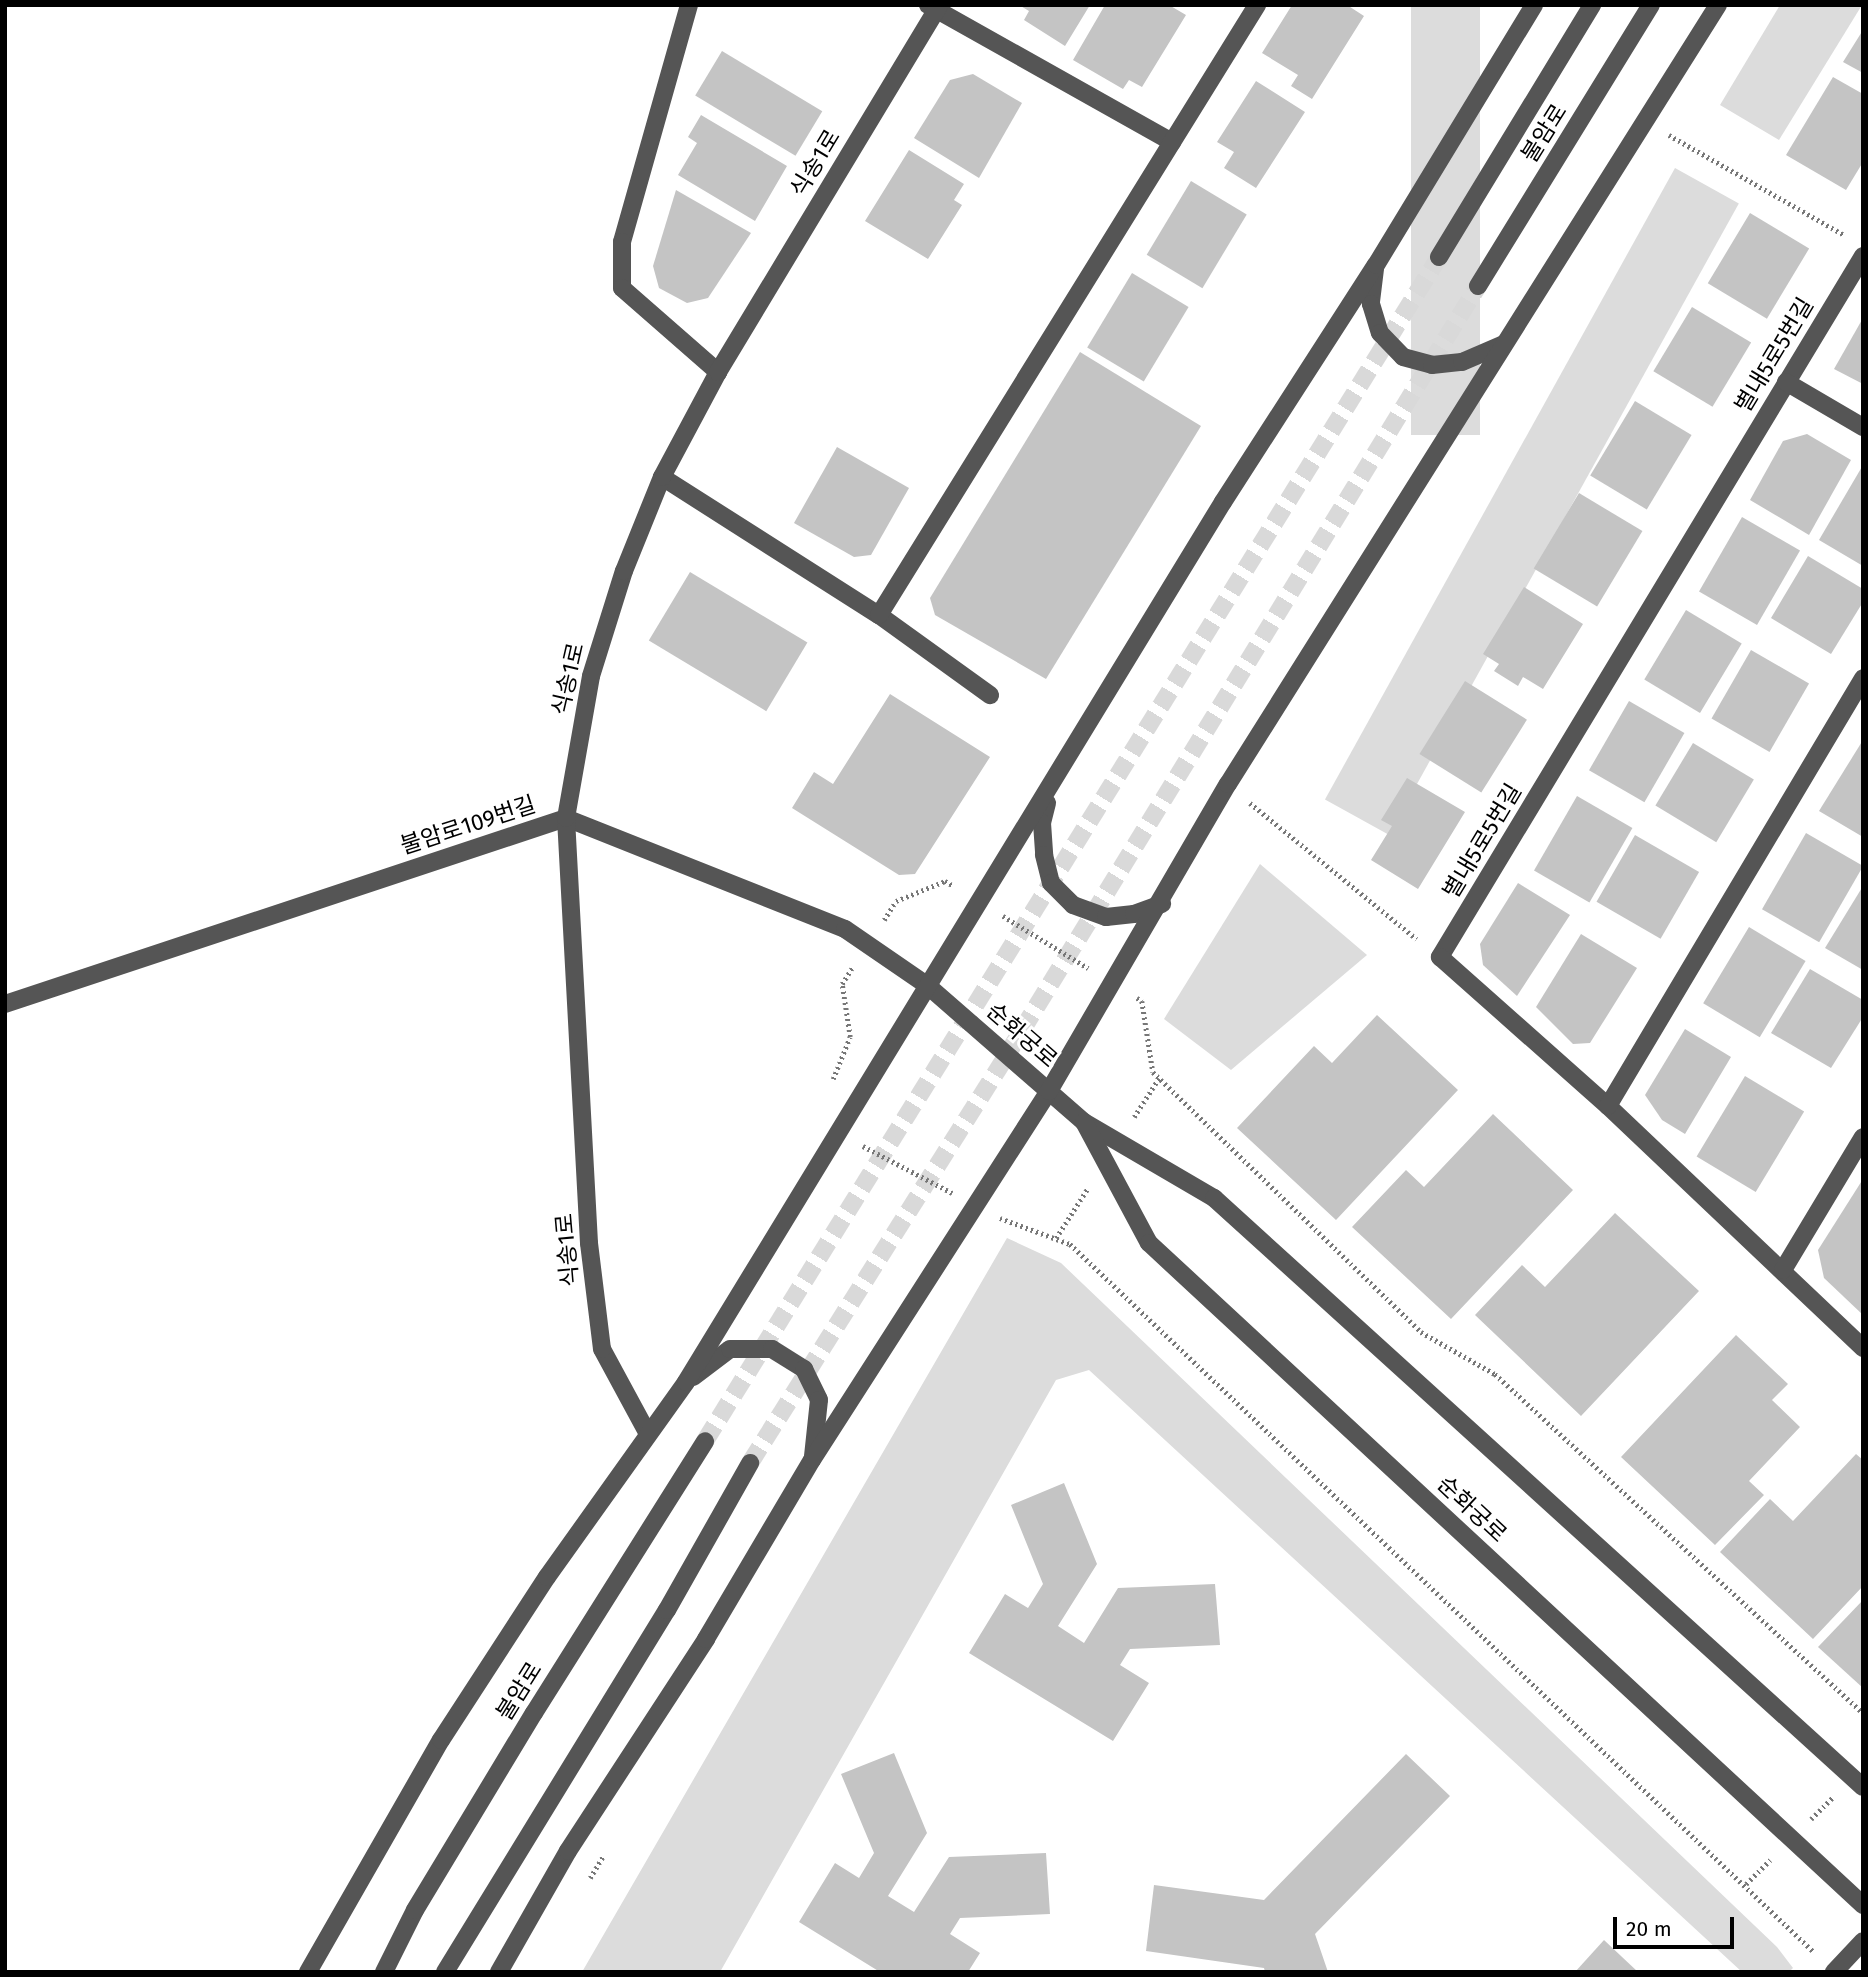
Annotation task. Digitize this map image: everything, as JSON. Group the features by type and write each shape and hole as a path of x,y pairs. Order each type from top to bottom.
{"street":[{"path":"689,5 622,242 622,288 718,372"},
{"path":"879,615 1257,5"},
{"path":"308,1972 441,1740 547,1577 686,1382 1051,790 1223,502 1376,265 1534,5"},
{"name":"불암로","path":"1439,257 1592,5"},
{"name":"불암로","path":"1478,286 1651,5"},
{"path":"499,1972 568,1852 706,1639 812,1460 1049,1091 1162,904 1228,784 1718,5"},
{"path":"934,7 1172,142"},
{"name":"식송1로","path":"648,1434 602,1349 589,1243 566,818 591,676 624,571 662,477 718,372 934,7"},
{"name":"별내5로5번길","path":"1440,957 1863,256"},
{"path":"1376,265 1371,304 1380,333 1403,356 1432,365 1462,362 1504,344"},
{"path":"1787,382 1863,427"},
{"path":"662,477 879,615 990,695"},
{"path":"1608,1106 1863,678"},
{"path":"1051,790 1042,823 1051,883 1073,905 1106,917 1134,914 1162,904"},
{"name":"불암로109번길","path":"5,1004 566,818 845,929 928,986"},
{"path":"1440,957 1608,1106 1863,1348"},
{"name":"순화궁로","path":"928,986 1084,1122 1214,1198 1863,1787"},
{"name":"순화궁로","path":"1084,1122 1149,1243 1863,1905"},
{"path":"1783,1270 1863,1137"},
{"path":"686,1382 730,1349 772,1349 804,1369 819,1400 812,1460"},
{"name":"불암로","path":"384,1972 415,1910 527,1724 705,1441"},
{"path":"445,1972 667,1610 750,1463"},
{"path":"1828,1967 1863,1941"}],"path":[{"path":"1644,120 1851,239"},
{"path":"1228,784 1440,957"},
{"path":"896,901 946,881 1142,1001 1153,1072 1421,1332 1495,1374 1863,1713"},
{"path":"830,1086 850,1037 842,985"},
{"path":"838,1133 975,1205 1070,1244 1828,1967"}],"shaded area":[{"path":"1411,5 1480,5 1480,435 1411,435"},
{"path":"1780,5 1862,5 1779,140 1720,105"},
{"path":"1675,168 1739,203 1389,835 1325,799"},
{"path":"1260,864 1367,955 1231,1070 1164,1019"},
{"path":"1007,1238 1061,1263 1777,1947 1793,1968 1789,1972 1742,1972 1089,1370 1056,1380 720,1972 582,1972"}],"building":[{"path":"1019,5 1090,5 1065,46 1024,20 1029,11"},
{"path":"1105,5 1169,5 1186,15 1142,87 1129,80 1123,89 1073,60"},
{"path":"1292,5 1347,5 1364,16 1312,99 1291,86 1298,75 1262,53"},
{"path":"1863,30 1863,73 1843,62"},
{"path":"722,51 822,111 796,156 695,96"},
{"path":"973,74 1022,103 979,178 914,138 950,80"},
{"path":"1833,77 1863,94 1863,162 1846,190 1786,155"},
{"path":"1256,81 1305,112 1256,188 1224,168 1234,152 1217,142"},
{"path":"701,115 787,166 755,221 678,175 697,143 688,137"},
{"path":"909,150 964,184 954,200 962,205 928,259 865,221"},
{"path":"1191,181 1247,214 1202,288 1147,255"},
{"path":"676,190 751,233 708,298 687,303 659,288 653,266"},
{"path":"1750,213 1809,249 1767,319 1708,283"},
{"path":"1132,273 1189,307 1144,382 1087,348"},
{"path":"1692,307 1751,343 1713,407 1653,371"},
{"path":"1863,318 1863,384 1834,369"},
{"path":"1080,352 1201,426 1046,679 935,615 930,598"},
{"path":"1635,401 1692,435 1647,510 1590,476"},
{"path":"1807,434 1851,460 1809,535 1750,500 1783,441"},
{"path":"837,447 909,488 871,555 854,557 794,523"},
{"path":"1863,465 1863,566 1819,540"},
{"path":"1579,493 1642,531 1597,607 1534,568"},
{"path":"1742,517 1800,550 1757,625 1699,591"},
{"path":"1808,556 1863,589 1863,602 1831,654 1771,618"},
{"path":"690,572 807,643 766,711 649,641"},
{"path":"1524,587 1583,624 1543,689 1523,677 1518,686 1494,671 1499,664 1483,654"},
{"path":"1686,610 1742,643 1700,713 1644,679"},
{"path":"1751,650 1809,684 1770,752 1712,718"},
{"path":"1465,681 1527,720 1481,793 1419,754"},
{"path":"890,694 990,757 915,874 899,875 792,808 814,772 833,784"},
{"path":"1629,701 1684,733 1644,802 1589,770"},
{"path":"1863,740 1863,837 1819,811"},
{"path":"1693,743 1754,780 1716,842 1655,806"},
{"path":"1407,778 1465,812 1418,889 1371,860 1392,826 1381,820"},
{"path":"1577,796 1632,828 1589,902 1534,870"},
{"path":"1806,833 1863,866 1819,942 1762,909"},
{"path":"1635,835 1699,872 1661,939 1596,902"},
{"path":"1518,883 1570,915 1517,996 1483,965 1480,944"},
{"path":"1863,886 1863,970 1825,948"},
{"path":"1749,927 1806,961 1760,1037 1703,1003"},
{"path":"1581,934 1637,968 1590,1043 1573,1044 1536,1007"},
{"path":"1810,969 1863,1000 1863,1017 1831,1068 1771,1033"},
{"path":"1377,1015 1458,1090 1336,1220 1237,1128 1314,1046 1332,1063"},
{"path":"1685,1029 1731,1057 1685,1134 1662,1120 1645,1095"},
{"path":"1745,1076 1804,1112 1756,1192 1697,1157"},
{"path":"1493,1114 1573,1190 1451,1319 1352,1227 1406,1170 1424,1187"},
{"path":"1863,1179 1863,1315 1824,1278 1818,1250"},
{"path":"1615,1213 1699,1291 1581,1416 1475,1315 1522,1265 1545,1287"},
{"path":"1736,1335 1788,1384 1772,1400 1800,1427 1749,1481 1764,1495 1715,1545 1621,1457"},
{"path":"1856,1454 1863,1460 1863,1586 1813,1639 1720,1552 1770,1499 1793,1521"},
{"path":"1064,1483 1097,1564 1058,1626 1084,1643 1118,1588 1215,1584 1220,1645 1130,1649 1120,1665 1149,1683 1113,1741 969,1653 1005,1594 1028,1608 1043,1584 1011,1505"},
{"path":"1863,1600 1863,1688 1818,1647"},
{"path":"894,1753 927,1833 888,1896 914,1912 949,1857 1046,1853 1050,1914 960,1918 950,1934 980,1953 968,1972 880,1972 799,1922 835,1863 859,1878 874,1853 841,1774"},
{"path":"1406,1754 1450,1796 1315,1934 1328,1972 1265,1972 1264,1968 1146,1951 1154,1885 1264,1900"},
{"path":"1604,1940 1638,1972 1575,1972"}],"tunnel":[{"path":"705,1441 1439,257"},
{"path":"750,1463 1008,1053 1478,286"}]}
